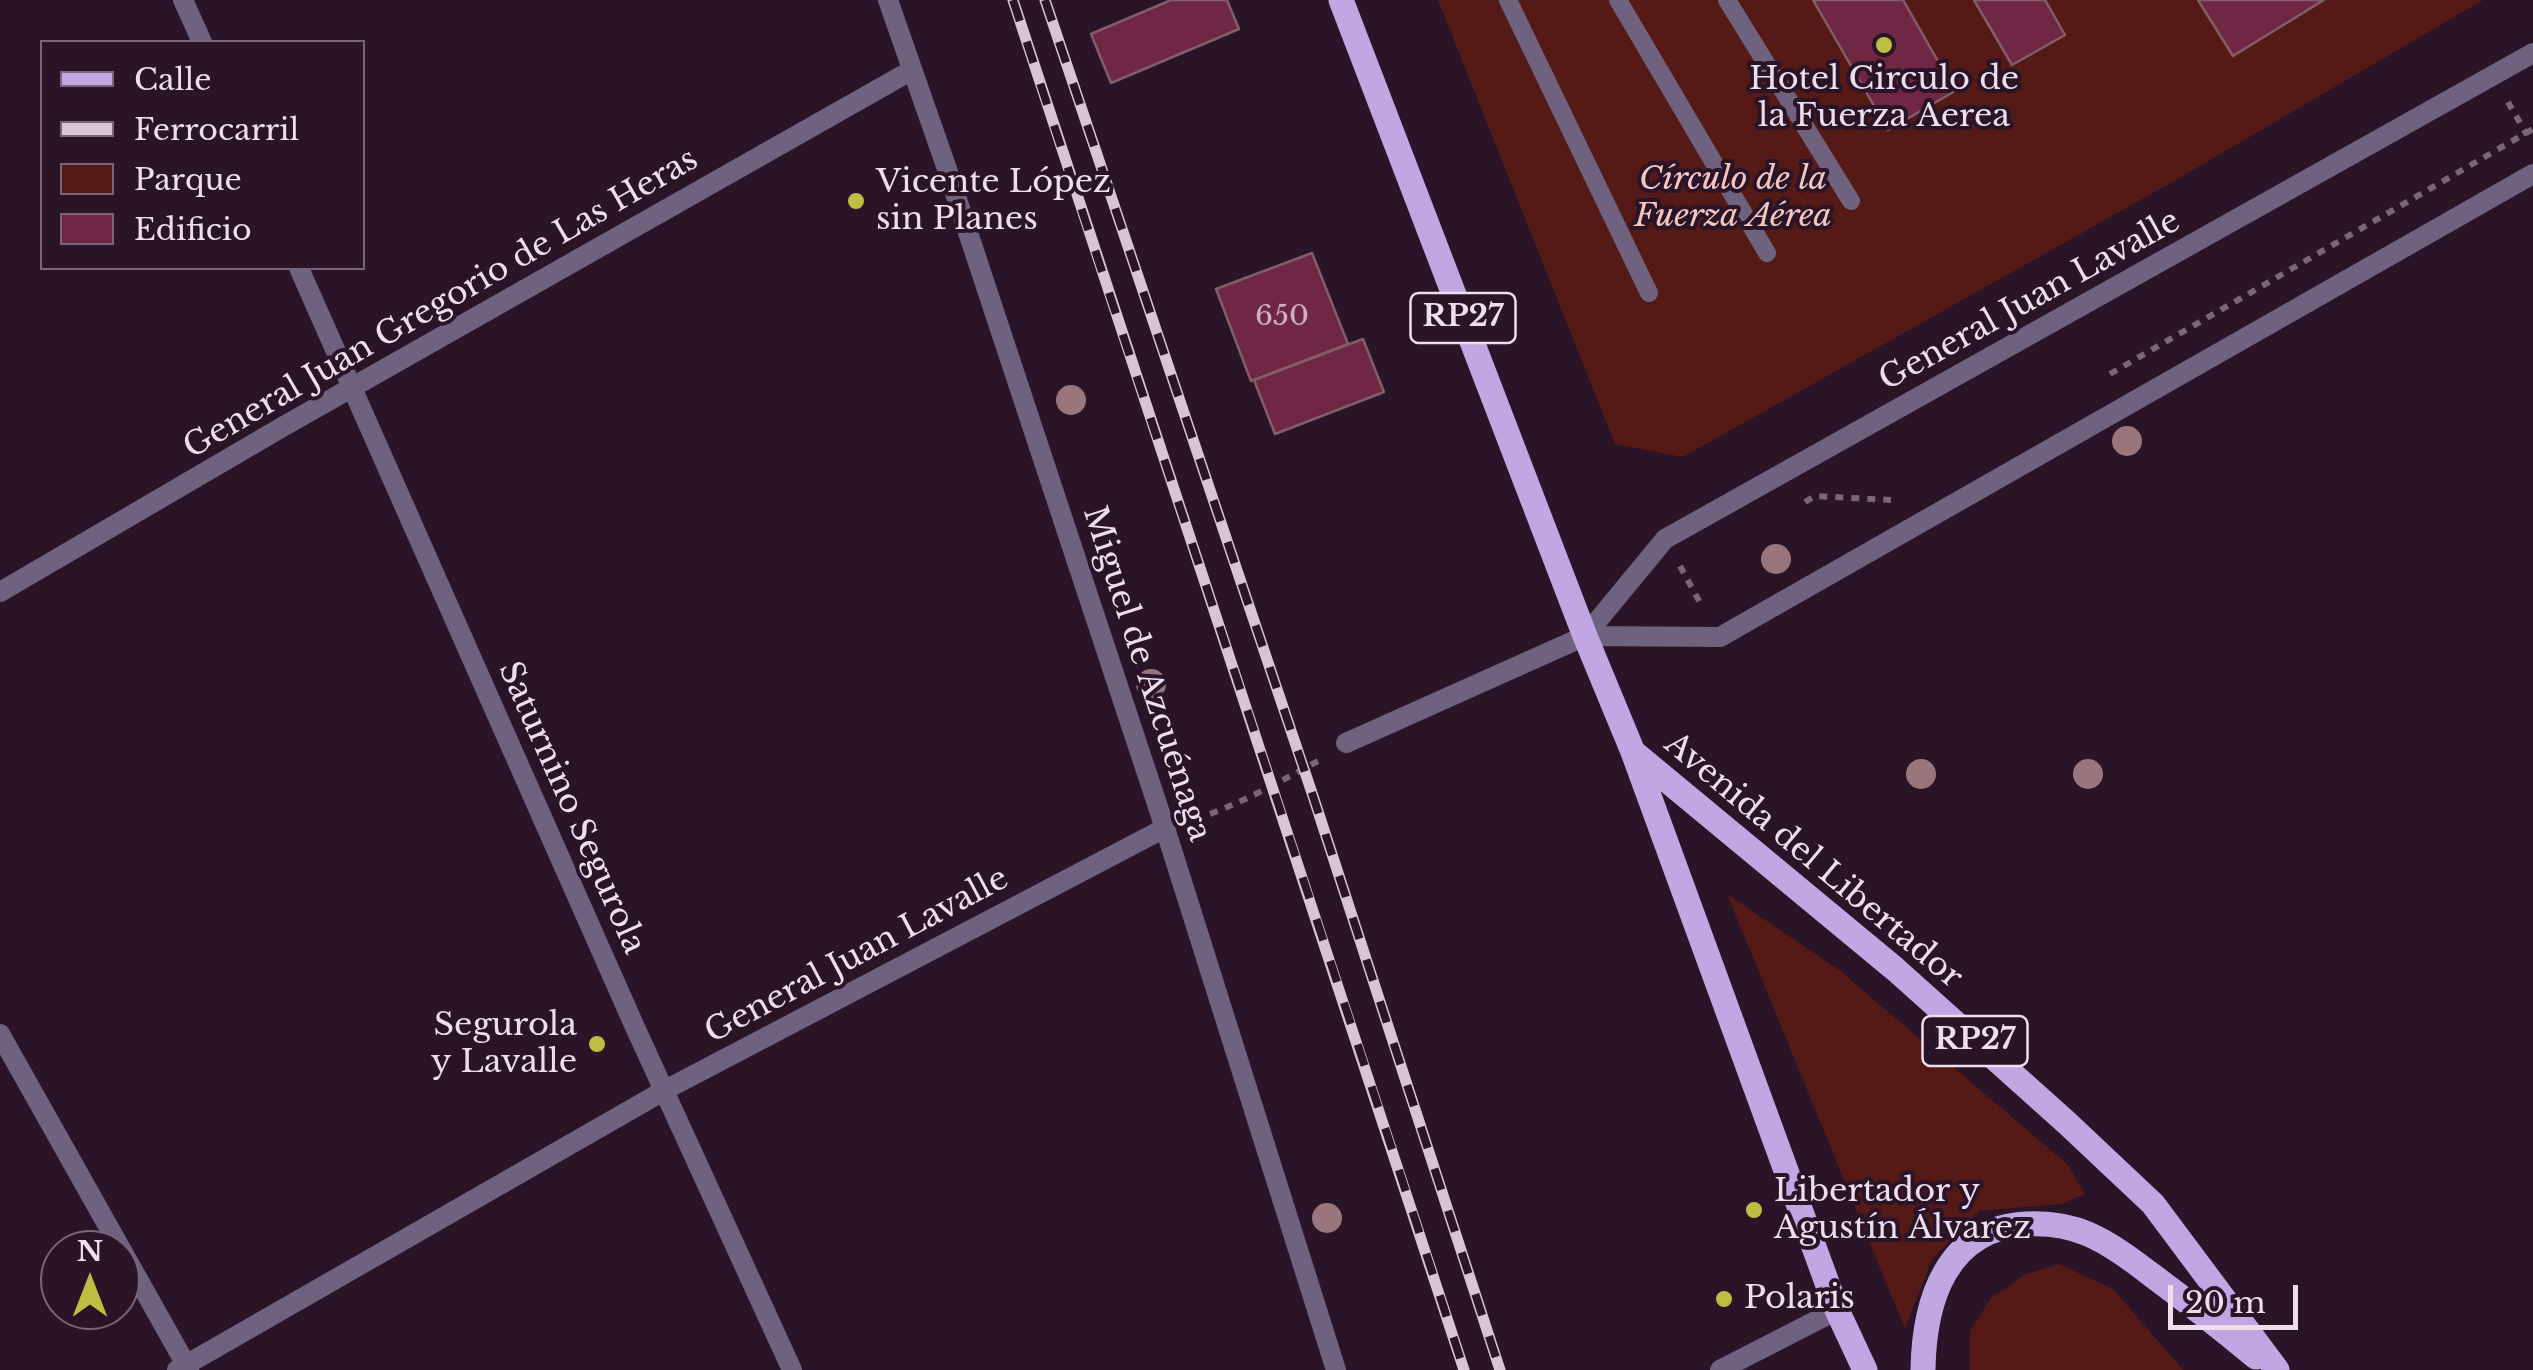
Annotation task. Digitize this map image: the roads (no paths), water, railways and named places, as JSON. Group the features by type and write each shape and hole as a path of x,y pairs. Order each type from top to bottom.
{"main road":[{"name":"Avenida del Libertador","path":"1341,0 1633,752 1837,1310 1865,1370"},
{"name":"Avenida del Libertador","path":"1633,752 1895,969 2153,1204 2274,1370"},
{"path":"1923,1370 1929,1308 1946,1270 1975,1240 2008,1225 2034,1224 2086,1232 2107,1243 2274,1370"}],"street":[{"path":"183,0 201,40"},
{"name":"Miguel de Azcuénaga","path":"888,0 1165,828 1336,1370"},
{"name":"General Juan Lavalle","path":"1586,636 1665,539 2533,53"},
{"name":"General Juan Gregorio de Las Heras","path":"0,592 912,70"},
{"name":"General Juan Lavalle","path":"1346,743 1586,636 1720,637 2533,174"},
{"name":"Saturnino Segurola","path":"300,270 792,1370"},
{"name":"General Juan Lavalle","path":"184,1368 665,1090 1165,828"},
{"path":"0,1034 184,1368"},
{"path":"1720,1370 1837,1310"}],"lane":[{"path":"1508,0 1649,293"},
{"path":"1618,0 1767,253"},
{"path":"1727,0 1851,201"}],"railway":[{"path":"1013,0 1464,1370"},
{"path":"1045,0 1313,796 1500,1370"}],"place":[{"name":"Hotel Circulo de la Fuerza Aerea","path":"1884,45"},
{"name":"Vicente López sin Planes","path":"856,201"},
{"name":"Segurola y Lavalle","path":"597,1044"},
{"name":"Libertador y Agustín Álvarez","path":"1754,1210"},
{"name":"Polaris","path":"1724,1299"}],"park label":[{"name":"Círculo de la Fuerza Aérea","path":"1733,198"}]}
